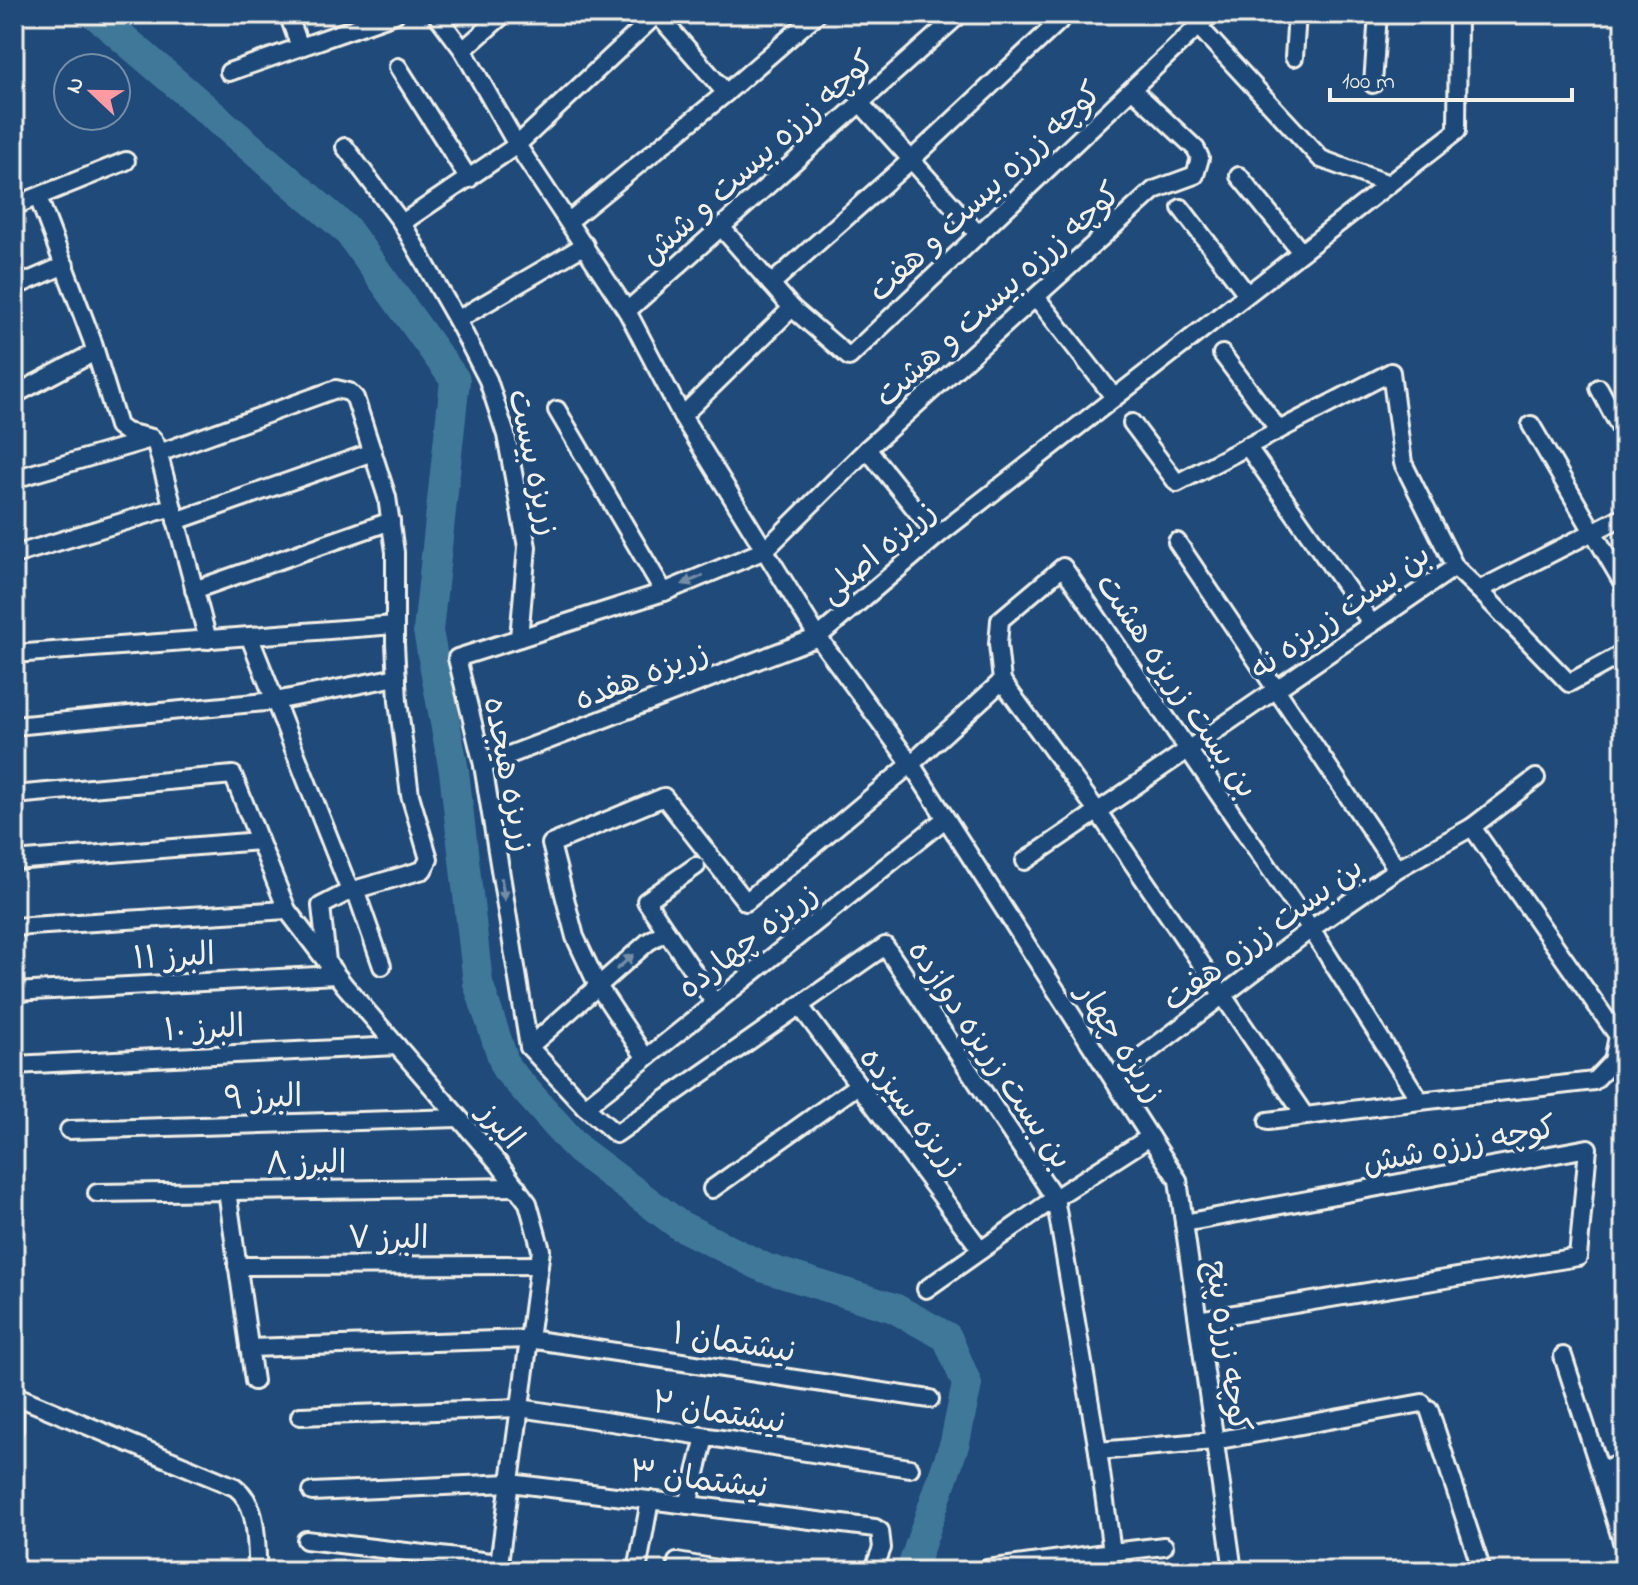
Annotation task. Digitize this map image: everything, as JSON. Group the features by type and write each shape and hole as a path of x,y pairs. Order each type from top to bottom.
{"street":[{"path":"288,14 300,47"},
{"path":"229,72 395,14"},
{"name":"زریزه اصلی","path":"436,14 463,50 517,145 627,311 682,416 818,637 937,536 1457,131 1458,14"},
{"path":"463,50 504,14"},
{"path":"402,223 517,145 657,14 726,93"},
{"path":"569,221 817,14"},
{"name":"کوچه زرزه بیست و شش","path":"627,311 960,14"},
{"path":"771,284 911,160 1067,14"},
{"name":"کوچه زرزه بیست و هفت","path":"792,308 849,357 1211,14"},
{"path":"1294,57 1297,14"},
{"path":"1373,84 1378,14"},
{"path":"1199,27 1321,159 1389,184"},
{"path":"398,67 469,179"},
{"name":"کوچه زرزه بیست و هشت","path":"765,550 867,449 1154,190 1195,175 1200,158 1196,149 1133,90"},
{"path":"860,103 979,235"},
{"name":"زریزه بیست","path":"345,147 402,223 488,380 506,435 527,547 519,638"},
{"path":"14,206 126,161"},
{"path":"1239,176 1301,252"},
{"path":"38,197 65,265 118,426 156,446"},
{"path":"1181,208 1247,294"},
{"path":"682,416 792,308 721,227"},
{"path":"457,320 585,245"},
{"path":"14,287 65,265"},
{"path":"1036,297 1114,397"},
{"path":"14,395 95,352"},
{"path":"1222,354 1279,430"},
{"name":"بن بست زریزه نه","path":"1025,861 1455,567 1403,463 1391,372 1177,483 1132,423"},
{"path":"1599,388 1624,435"},
{"path":"14,479 156,446 336,389 349,392 355,398 387,497 391,521 395,552 397,677 410,795 429,859 423,870 352,890 321,906 332,969"},
{"path":"557,410 664,592"},
{"path":"1531,425 1624,585"},
{"path":"156,446 208,640"},
{"path":"1247,446 1372,624"},
{"path":"867,449 937,536"},
{"path":"14,555 174,514 373,452"},
{"path":"1479,590 1624,516"},
{"path":"194,590 391,521"},
{"name":"بن بست زرزه هفت","path":"1113,1078 1311,929 1397,869 1177,542"},
{"name":"زریزه هیجده","path":"529,1047 483,765 457,658 664,592 765,550"},
{"name":"بن بست زریزه هشت","path":"1002,681 998,644 1000,620 1063,567 1311,929 1420,1101"},
{"path":"1455,567 1569,683 1624,653"},
{"path":"14,654 395,625"},
{"name":"زریزه چهار","path":"818,637 911,764 1150,1137 1055,1198"},
{"name":"زریزه هفده","path":"483,765 818,637"},
{"path":"250,638 382,966"},
{"path":"14,726 275,701 397,677"},
{"path":"645,1057 598,986 575,937 551,844 664,797 746,902 911,764 1002,681 1098,812 1305,1116"},
{"name":"البرز","path":"14,795 233,775 287,910 332,969 528,1203 541,1250 498,1567"},
{"path":"1397,869 1472,827 1536,778"},
{"name":"زریزه چهارده","path":"585,1107 945,819"},
{"path":"1268,1121 1594,1081 1613,1061 1618,1036 1472,827"},
{"path":"14,861 259,841"},
{"path":"696,866 646,901 714,1002"},
{"path":"14,927 287,910"},
{"path":"529,1047 648,942 666,931"},
{"name":"بن بست زریزه دوازده","path":"529,1047 585,1107 616,1134 885,946 1055,1198 926,1289"},
{"name":"البرز ۱۱","path":"14,992 332,969"},
{"name":"زریزه سیزده","path":"800,1006 981,1250"},
{"name":"البرز ۱۰","path":"14,1065 397,1046"},
{"path":"712,1189 858,1085"},
{"name":"البرز ۹","path":"69,1130 459,1118"},
{"name":"کوچه زرزه پنج","path":"1150,1137 1178,1180 1233,1571"},
{"name":"کوچه زرزه شش","path":"1184,1223 1588,1148 1578,1257 1198,1320"},
{"name":"البرز ۸","path":"97,1193 517,1187"},
{"path":"227,1191 254,1381"},
{"path":"1055,1198 1112,1552"},
{"name":"البرز ۷","path":"237,1266 539,1265"},
{"name":"نيشتمان ۱","path":"249,1348 529,1339 930,1399"},
{"path":"1563,1356 1624,1548"},
{"path":"14,1429 15,1392 235,1487 243,1493 253,1514 258,1571"},
{"path":"1098,1451 1214,1441 1426,1406 1482,1571"},
{"name":"نيشتمان ۲","path":"300,1416 520,1408 910,1468"},
{"path":"688,1505 705,1437"},
{"path":"1600,1470 1624,1462"},
{"name":"نيشتمان ۳","path":"312,1492 510,1483 875,1528 880,1531 882,1548 873,1571"},
{"path":"637,1571 650,1500"},
{"path":"306,1540 498,1567"},
{"path":"987,1569 1164,1546"},
{"path":"677,1562 729,1571"}],"waterway":[{"path":"95,14 347,230 455,380 428,631 454,771 478,983 506,1068 579,1150 679,1225 765,1268 894,1308 947,1337 967,1384 955,1442 911,1571"}]}
